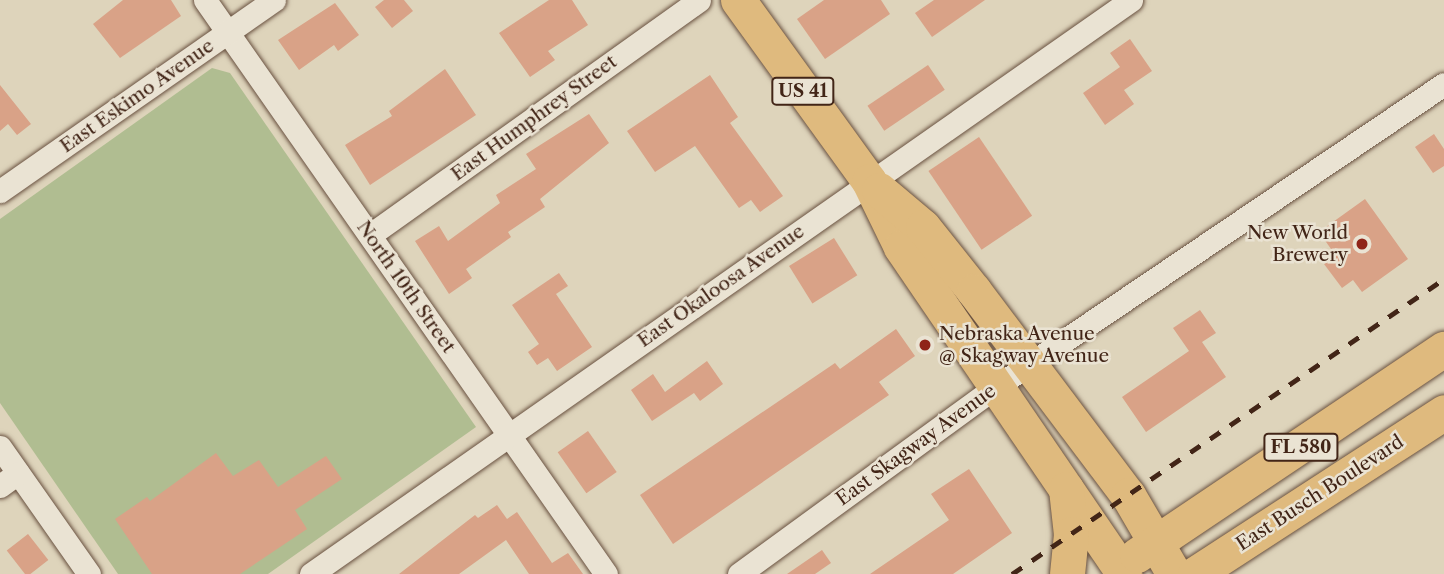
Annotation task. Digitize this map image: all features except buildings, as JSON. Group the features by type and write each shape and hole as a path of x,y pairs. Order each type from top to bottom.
{"main road":[{"name":"US 41","path":"738,0 869,181 901,247 1065,482 1117,571"},
{"name":"US 41","path":"869,181 923,227 1031,366 1128,495 1174,574"},
{"name":"FL 580","path":"1117,571 1444,349"},
{"name":"East Busch Boulevard","path":"1195,574 1444,412"},
{"path":"1065,482 1071,534 1067,574"}],"street":[{"name":"North 10th Street","path":"205,0 606,574"},
{"name":"East Eskimo Avenue","path":"0,191 274,0"},
{"name":"East Humphrey Street","path":"370,235 699,0"},
{"name":"East Okaloosa Avenue","path":"312,574 869,181 1131,0"},
{"name":"East Skagway Avenue","path":"738,574 997,386 1031,366 1444,84"},
{"path":"0,447 9,479 89,574"}],"green space":[{"path":"212,68 230,73 476,427 268,574 118,574 0,403 0,219"}],"railway":[{"path":"1012,574 1444,279"}],"place":[{"name":"New World Brewery","path":"1362,244"},
{"name":"Nebraska Avenue @ Skagway Avenue","path":"925,345"}]}
